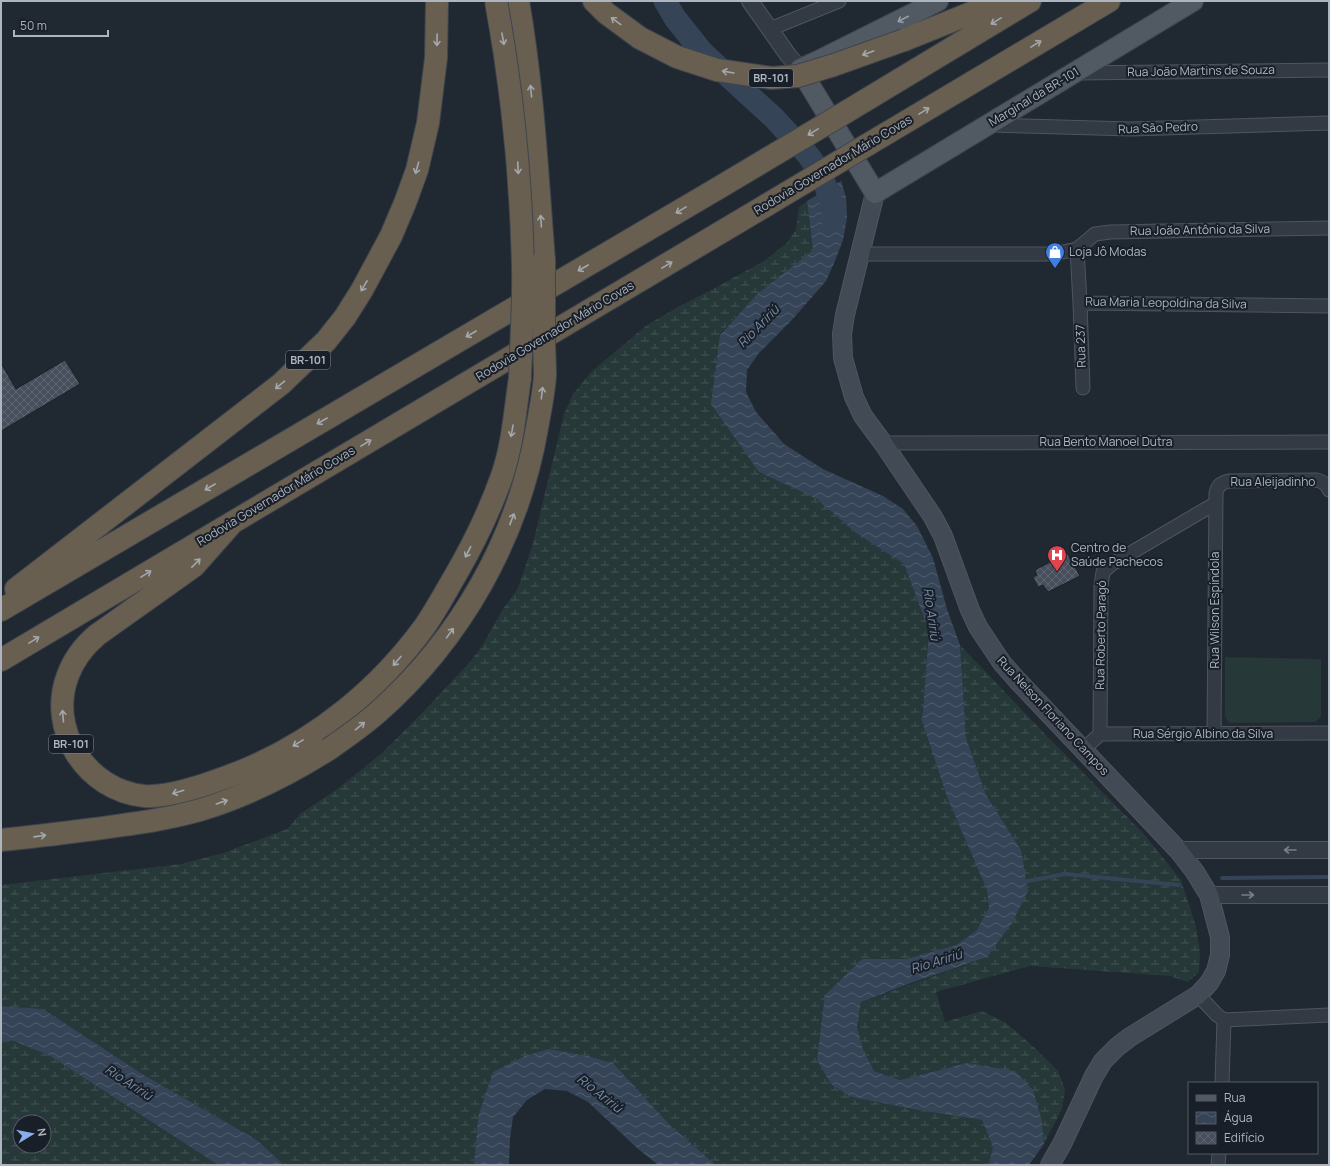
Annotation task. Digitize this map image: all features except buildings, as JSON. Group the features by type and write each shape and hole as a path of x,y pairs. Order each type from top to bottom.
{"highway":[{"name":"BR-101","path":"1,603 23,582 281,384 326,341 345,317 366,283 391,236 417,170 428,123 436,58 437,1"},
{"name":"BR-101","path":"232,522 194,566 97,635 79,653 68,675 62,700 64,725 79,759 88,769 108,785 132,794 158,796 171,794 210,783 260,763 308,737 352,705 391,667 417,635 441,601 468,554 502,475 510,446 520,378 523,267 514,127 505,54 496,1"},
{"path":"1,840 29,838 143,823 199,810 260,787 329,749 377,713 400,691 437,650 461,619 478,592 499,550 517,507 527,476 536,438 545,375 544,260 528,66 518,1"},
{"name":"BR-101","path":"594,1 606,13 640,38 677,57 717,70 772,78 798,76 834,65 904,40 1001,1"},
{"path":"1,610 715,190 1030,1"},
{"name":"Rodovia Governador Mário Covas","path":"1,660 1109,1"}],"main road":[{"path":"875,193 800,69 938,1"},
{"name":"Marginal da BR-101","path":"875,193 1193,1"},
{"name":"Rua Nelson Floriano Campos","path":"875,193 842,334 843,358 852,390 863,416 933,517 943,536 970,610 987,642 1002,663 1017,680 1178,850 1195,872 1209,895 1220,937 1220,955 1216,971 1209,983 1198,995 1125,1040 1103,1061 1094,1076 1062,1144 1050,1165"}],"street":[{"path":"750,1 800,69"},
{"path":"770,29 839,1"},
{"name":"Rua João Martins de Souza","path":"1073,74 1329,70"},
{"name":"Rua São Pedro","path":"988,125 1131,129 1329,123"},
{"name":"Rua João Antônio da Silva","path":"1077,249 1095,234 1102,232 1329,228"},
{"path":"860,254 1053,254 1077,249"},
{"name":"Rua Maria Leopoldina da Silva","path":"1077,249 1080,303 1329,306"},
{"name":"Rua 237","path":"1080,303 1083,388"},
{"name":"Rua Bento Manoel Dutra","path":"883,443 1329,442"},
{"name":"Rua Aleijadinho","path":"1218,486 1223,482 1229,481 1317,480 1322,482 1328,488"},
{"name":"Rua Wilson Espíndola","path":"1214,734 1216,493 1218,486"},
{"name":"Rua Roberto Paragó","path":"1100,734 1101,586 1103,572 1112,564 1216,503"},
{"name":"Rua Sérgio Albino da Silva","path":"1100,734 1329,733"},
{"path":"1083,750 1100,734"},
{"path":"1178,850 1329,850"},
{"path":"1209,895 1329,895"},
{"path":"1198,995 1217,1015 1224,1020 1329,1015"},
{"path":"1222,1082 1224,1020"},
{"path":"1218,1165 1219,1154"}],"green space":[{"path":"807,201 813,250 756,295 720,334 759,472 817,499 856,533 904,564 929,631 922,721 947,797 987,890 989,908 976,931 956,945 906,959 861,959 851,1097 918,1110 982,1120 993,1147 989,1163 978,1165 716,1165 671,1126 613,1063 588,1056 549,1049 478,1117 474,1165 284,1165 257,1140 144,1075 43,1009 1,1006 1,885 181,864 223,853 287,829 301,813 336,790 382,753 469,663 482,646 503,609 518,588 533,543 564,414 573,394 592,371 647,325 764,261 787,243 796,229 799,207"},
{"path":"960,645 1041,730 1143,833 1181,880 1196,926 1200,952 1199,972 1188,982 1170,976 1030,966 936,992 945,1022 982,1011 1006,1023 1036,1049 1058,1071 1065,1089 1062,1109 1044,1144 1042,1121 967,1063 900,1080 874,1071 863,1049 857,1027 861,1002 987,957 1021,850 986,795 966,738"},
{"path":"1225,657 1321,659 1321,716 1316,722 1230,723 1225,716"},
{"path":"1,1041 14,1041 50,1056 218,1165 1,1165"}],"water":[{"path":"841,181 846,197 847,218 843,240 826,281 791,321 759,353 747,370 746,392 756,412 784,444 823,469 883,496 903,509 917,526 933,558 947,609 960,645 966,738 986,795 1021,850 1028,891 1012,923 987,957 861,1002 857,1027 863,1049 874,1071 900,1080 967,1063 1015,1071 1033,1090 1042,1121 1044,1144 1029,1165 978,1165 989,1163 993,1147 982,1120 918,1110 851,1097 831,1084 817,1060 825,995 862,959 906,959 956,945 976,931 989,908 987,890 947,797 922,721 929,631 904,564 856,533 817,499 759,472 711,404 720,335 756,295 813,250 807,201"},
{"path":"1,1006 43,1009 144,1075 257,1140 284,1165 218,1165 50,1056 14,1041 1,1041"},
{"path":"549,1049 588,1056 613,1063 671,1126 716,1165 658,1165 637,1148 588,1102 567,1091 545,1089 527,1100 513,1117 510,1138 509,1165 474,1165 478,1117 493,1072 525,1056"}],"waterway":[{"name":"Rio Aririú","path":"665,1 675,18 702,52 774,118 808,155 820,172 834,208 833,220"},
{"path":"1023,882 1065,874 1179,885"},
{"path":"1222,878 1329,877"}],"place":[{"name":"Loja Jô Modas","path":"1055,269"},
{"name":"Centro de Saúde Pachecos","path":"1057,572"}]}
